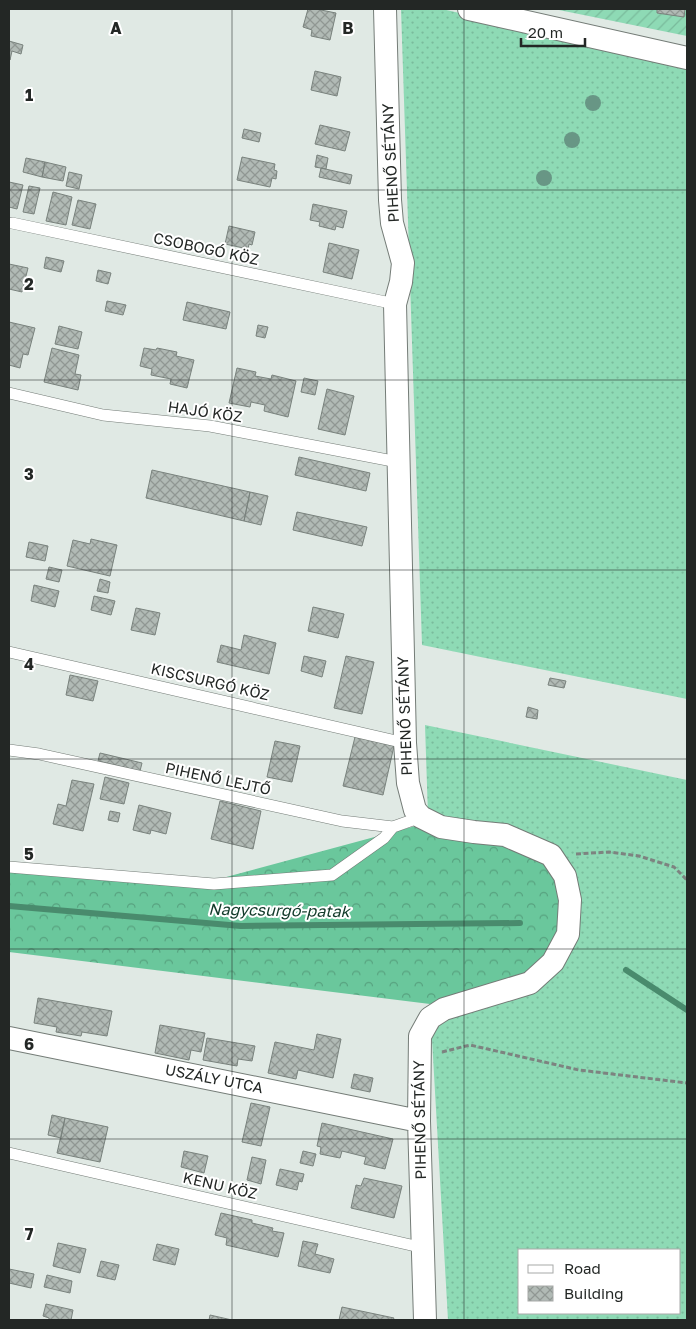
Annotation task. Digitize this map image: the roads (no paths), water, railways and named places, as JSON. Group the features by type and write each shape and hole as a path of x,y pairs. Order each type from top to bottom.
{"street":[{"name":"PIHENŐ SÉTÁNY","path":"385,9 390,200 392,223 403,263 401,282 395,304 405,743 408,783 414,810 420,817 441,827 506,835 551,854 565,876 570,900 568,934 554,962 530,983 444,1009 430,1018 420,1036 419,1120 425,1320"},
{"path":"469,9 687,58"},
{"name":"USZÁLY UTCA","path":"9,1038 419,1120"}],"lane":[{"name":"CSOBOGÓ KÖZ","path":"12,223 395,304"},
{"name":"HAJÓ KÖZ","path":"9,393 103,415 210,426 398,462"},
{"name":"KISCSURGÓ KÖZ","path":"9,652 405,743"},
{"name":"PIHENŐ LEJTŐ","path":"9,750 39,754 342,821 393,827 420,817"},
{"path":"9,867 214,884 332,875 384,838 393,827"},
{"name":"KENU KÖZ","path":"9,1153 424,1248"}],"waterway":[{"name":"Nagycsurgó-patak","path":"9,906 241,926 520,923"},
{"path":"626,970 687,1010"}]}
